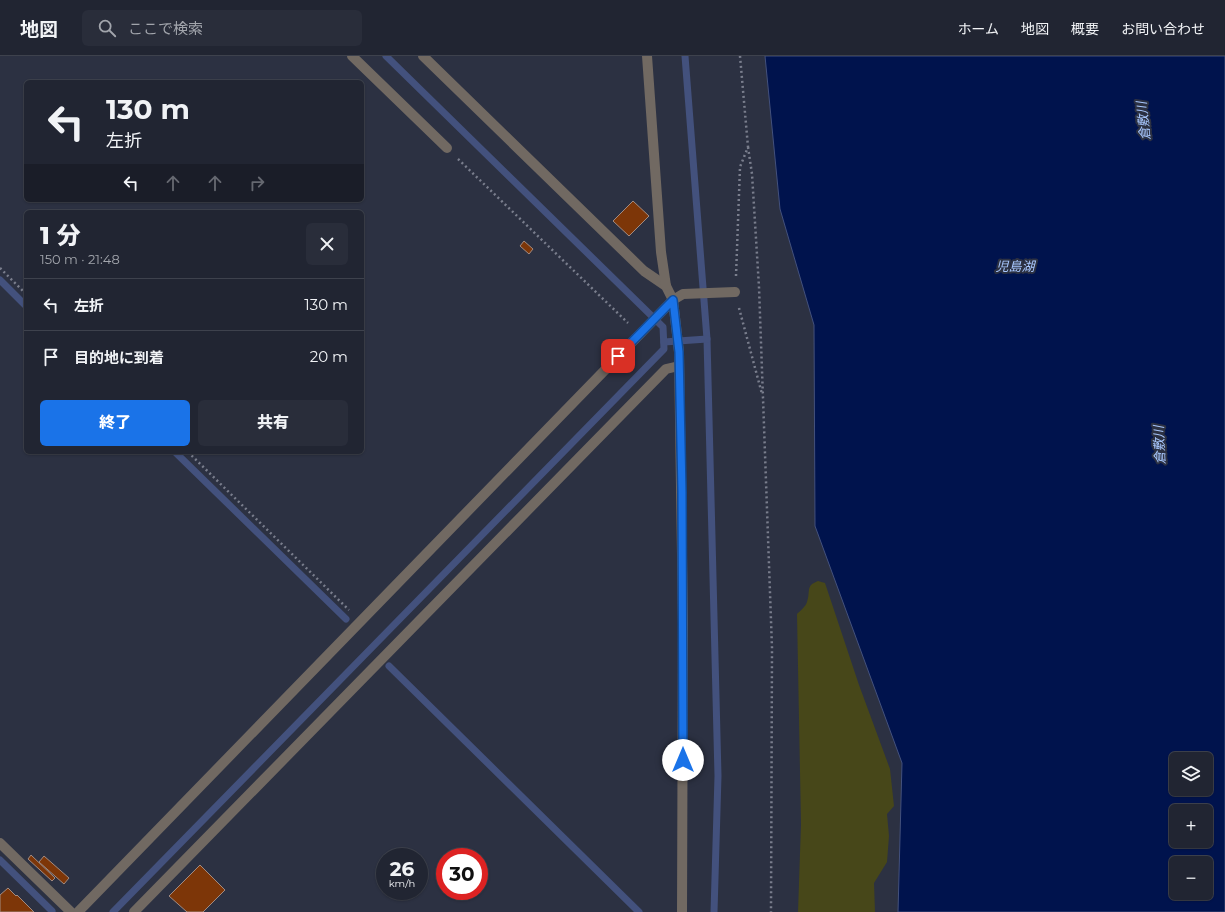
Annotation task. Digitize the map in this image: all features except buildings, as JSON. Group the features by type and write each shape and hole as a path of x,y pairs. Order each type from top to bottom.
{"street":[{"path":"352,56 447,148"},
{"path":"423,56 644,271 666,286"},
{"path":"647,56 661,252 666,286 673,300 679,352 683,622 682,912"},
{"path":"78,912 673,300 683,294 735,292"},
{"path":"134,912 666,369 679,366"},
{"path":"0,843 71,912"}],"path":[{"path":"740,56 748,147 752,174 759,287 772,648 771,912"},
{"path":"748,147 740,167 735,292 743,328 763,399"},
{"path":"447,148 640,334"},
{"path":"0,268 24,292"},
{"path":"190,454 361,621"}],"shaded area":[{"path":"818,581 825,583 859,685 890,769 894,806 887,814 889,836 887,862 874,883 875,912 798,912 801,824 797,614 806,604 811,585"}],"water":[{"name":"児島湖","path":"765,56 1225,56 1225,912 898,912 902,763 815,526 814,325 780,209"}],"waterway":[{"path":"113,912 664,349 663,327 386,56"},
{"path":"685,56 707,339 718,776 714,912"},
{"path":"0,280 24,304"},
{"path":"664,342 707,339"},
{"path":"177,454 346,619"},
{"path":"389,666 639,912"},
{"path":"0,860 52,911"}],"route":[{"path":"618,356 673,300 679,352 682,492 683,760"}],"water label":[{"name":"倉敷川","path":"1143,121"},
{"name":"倉敷川","path":"1159,445"}]}
